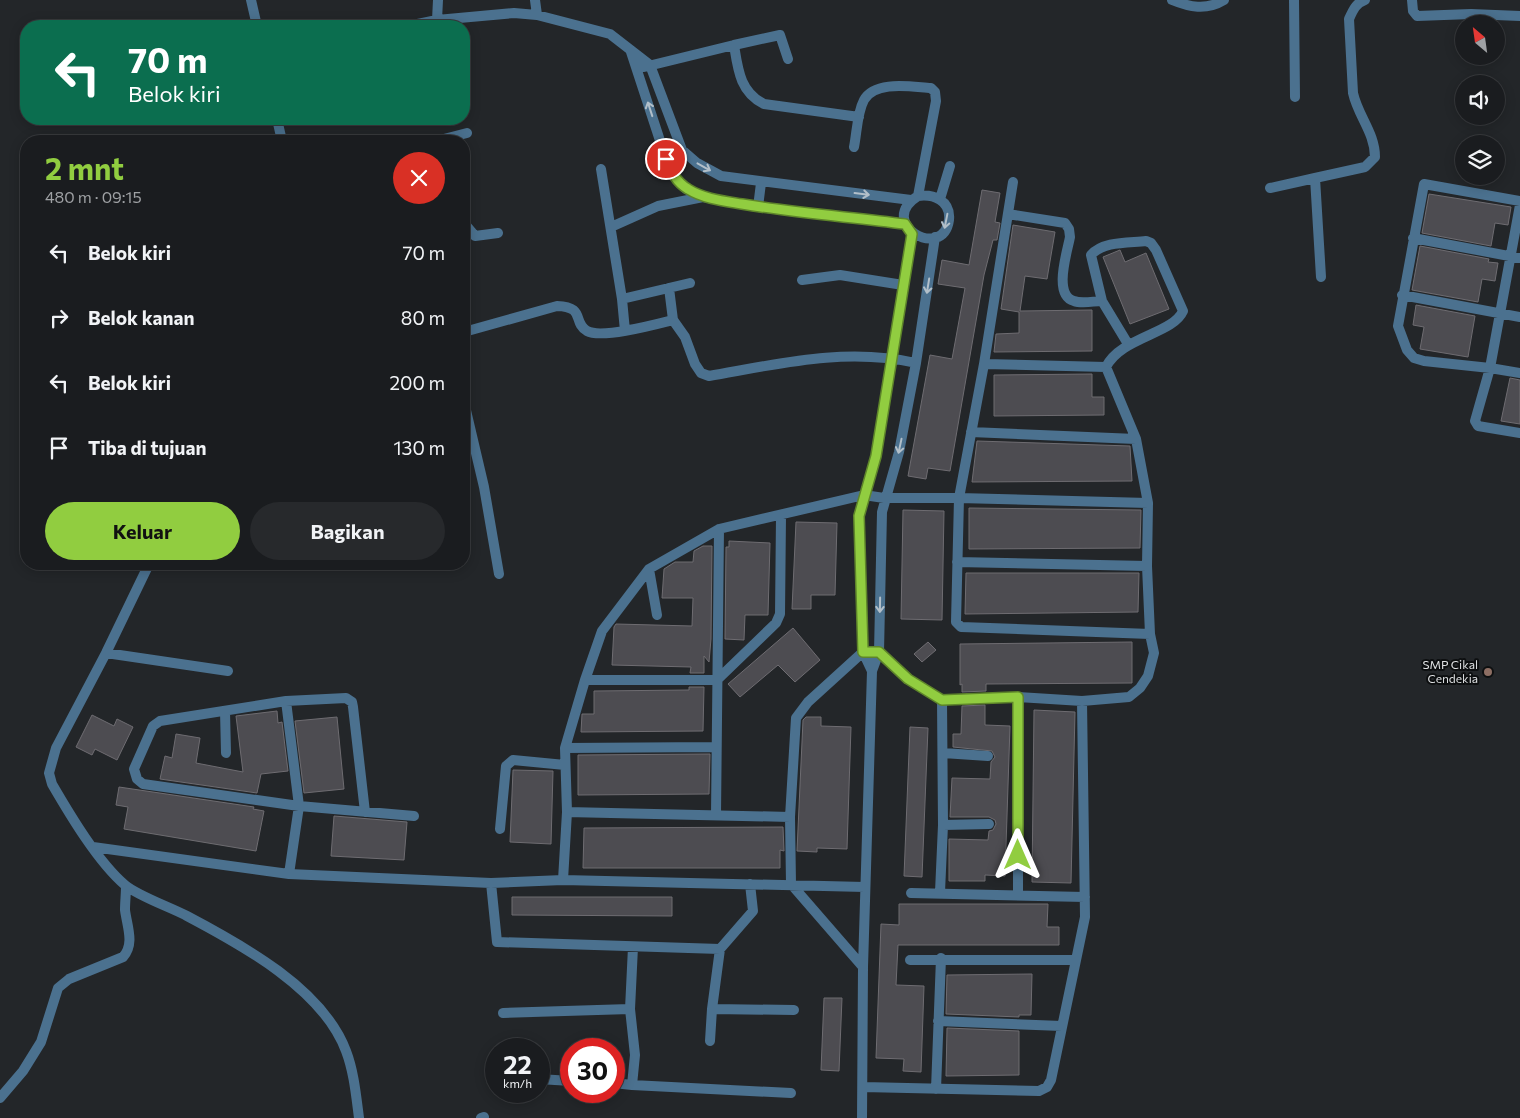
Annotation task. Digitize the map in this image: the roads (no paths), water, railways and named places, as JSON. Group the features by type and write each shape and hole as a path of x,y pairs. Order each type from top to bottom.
{"street":[{"path":"251,0 256,20"},
{"path":"438,0 437,20 514,13 538,15 610,34 650,65 682,150 697,163 720,176 761,183 914,198 929,194 940,199 947,208 949,219 944,230 935,237 923,239 912,234 905,224 904,211 914,198 936,101 935,92 931,88 884,87 873,92 864,99 854,146"},
{"path":"535,0 538,15"},
{"path":"1172,0 1190,7 1202,7 1224,0"},
{"path":"1294,0 1296,97"},
{"path":"1270,188 1366,167 1375,157 1375,145 1356,105 1353,93 1349,19 1359,2 1365,0"},
{"path":"1412,0 1412,11 1417,16 1472,14 1520,16"},
{"path":"637,69 780,35 788,59"},
{"path":"734,45 746,91 753,98 764,104 859,117"},
{"path":"631,52 672,174 686,189 702,197 758,207 905,224"},
{"path":"459,135 467,133"},
{"path":"940,199 950,166"},
{"path":"601,169 622,299 625,331"},
{"path":"1315,178 1321,277"},
{"path":"1013,182 984,364 959,498 956,622 961,627 1150,634"},
{"path":"758,207 761,183"},
{"path":"1520,201 1424,184 1402,294 1398,326 1407,350 1414,358 1424,361 1520,373"},
{"path":"611,227 658,206 702,197"},
{"path":"1520,205 1515,257 1500,313 1490,368 1475,421 1478,426 1520,433"},
{"path":"1008,214 1065,223 1069,228 1070,236 1062,287 1066,297 1075,302 1102,301"},
{"path":"470,230 475,236 498,233"},
{"path":"872,671 863,652 859,516 876,456 912,234"},
{"path":"862,1118 863,967 872,671 879,652 882,512 884,498 899,452 916,362 935,237"},
{"path":"1414,238 1515,257"},
{"path":"863,967 791,884 790,816 796,718 808,702 863,652 879,652 908,679 942,700 1018,697 1082,701 1130,697 1140,688 1148,676 1154,653 1150,634 1147,566 1148,503 1136,439 1106,367 1111,357 1128,344 1176,320 1183,311 1151,243 1146,241 1105,246 1096,249 1091,255 1102,301 1128,344"},
{"path":"802,280 840,275 903,285"},
{"path":"622,299 690,283"},
{"path":"669,288 673,320 685,337 695,364 701,373 708,376 825,356 892,357 916,362"},
{"path":"1402,294 1520,317"},
{"path":"470,330 557,306 569,306 577,313 581,324 588,331 625,331 673,320"},
{"path":"984,364 1106,367"},
{"path":"470,428 484,487 499,574"},
{"path":"971,432 1136,439"},
{"path":"563,880 567,812 565,748 602,631 649,570 719,529 864,495 884,498 1148,503"},
{"path":"585,680 717,680 776,623 780,614 780,516"},
{"path":"716,815 719,529"},
{"path":"957,562 1147,566"},
{"path":"146,570 106,653 56,748 49,773 57,793 92,847 126,886 239,944 300,989 326,1017 346,1049 352,1070 359,1118"},
{"path":"649,570 656,614"},
{"path":"106,653 228,671"},
{"path":"1018,697 1018,895"},
{"path":"365,812 352,702 346,698 286,701 154,724 134,770 137,779 143,784 300,806 365,812 414,816"},
{"path":"940,892 943,825 942,700"},
{"path":"286,701 300,806 288,874"},
{"path":"863,1087 1039,1091 1047,1087 1051,1080 1085,917 1082,701"},
{"path":"225,711 226,753"},
{"path":"565,748 716,747"},
{"path":"943,754 988,756"},
{"path":"500,829 506,766 509,762 513,760 565,766"},
{"path":"567,812 790,816"},
{"path":"943,825 989,824"},
{"path":"92,847 288,874 491,883 563,880 865,886"},
{"path":"491,883 497,942 720,949"},
{"path":"710,1040 720,949 753,911 750,884"},
{"path":"0,1098 23,1071 41,1042 58,988 68,979 123,957 128,952 130,940 125,909 126,886"},
{"path":"912,893 940,892 1084,897"},
{"path":"632,1085 635,1055 630,1009 633,947"},
{"path":"910,960 940,958 1075,960"},
{"path":"936,1089 940,958"},
{"path":"503,1013 630,1009"},
{"path":"712,1009 794,1010"},
{"path":"938,1021 1062,1026"},
{"path":"625,1085 791,1093"}],"place":[{"name":"SMP Cikal Cendekia","path":"1488,672"}]}
